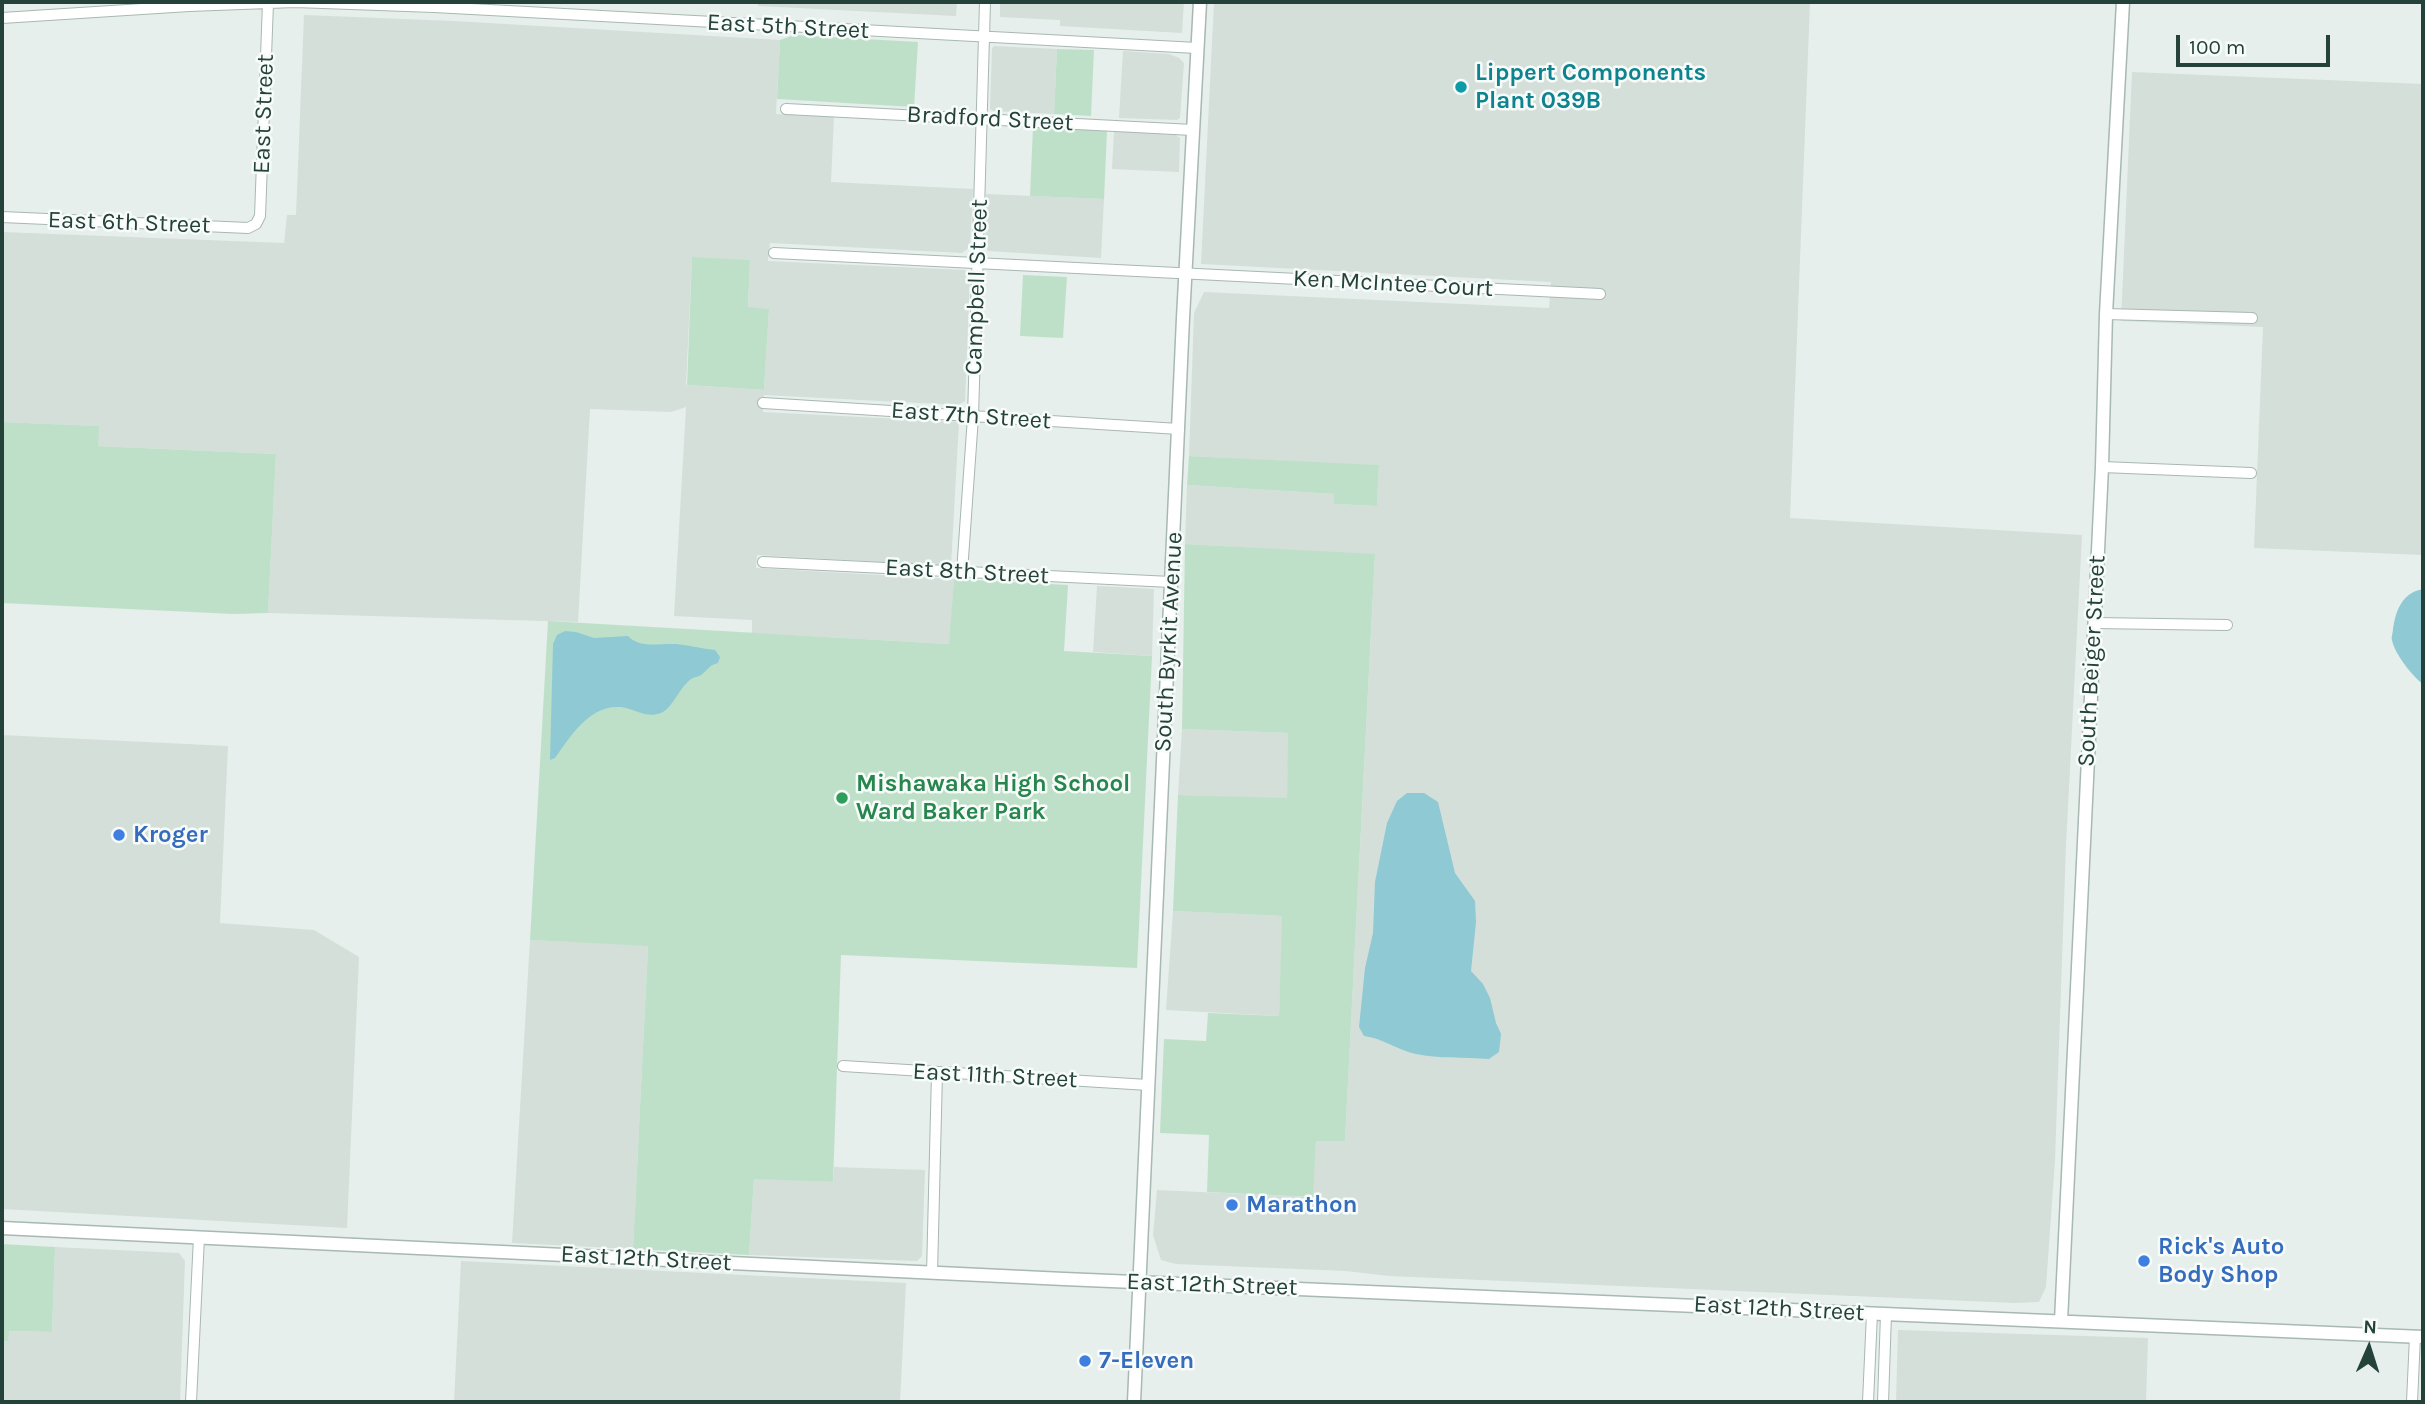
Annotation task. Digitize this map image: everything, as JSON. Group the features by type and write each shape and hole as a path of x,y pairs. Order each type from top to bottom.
{"street":[{"name":"Campbell Street","path":"962,572 973,416 985,2"},
{"name":"South Byrkit Avenue","path":"1134,1402 1200,2"},
{"name":"South Beiger Street","path":"2061,1321 2102,467 2106,314 2123,2"},
{"name":"East 5th Street","path":"2,18 268,3 439,8 1197,48"},
{"name":"East Street","path":"256,224 260,216 268,3"},
{"name":"Bradford Street","path":"786,109 1193,130"},
{"name":"East 6th Street","path":"2,217 248,228 256,224"},
{"path":"774,253 1186,274"},
{"name":"Ken McIntee Court","path":"1186,274 1600,294"},
{"path":"2106,314 2252,318"},
{"name":"East 7th Street","path":"763,403 1179,429"},
{"path":"2102,467 2251,472"},
{"name":"East 8th Street","path":"763,562 1171,582"},
{"path":"2094,623 2227,625"},
{"name":"East 11th Street","path":"843,1066 1148,1085"},
{"path":"932,1273 937,1073"},
{"name":"East 12th Street","path":"2,1228 932,1273 2419,1337"},
{"path":"191,1402 199,1237"},
{"path":"1868,1402 1872,1313"},
{"path":"1883,1402 1886,1314"},
{"path":"2412,1402 2419,1337"}],"shaded area":[{"path":"758,2 957,2 956,16 758,6"},
{"path":"1000,2 1184,2 1182,33 1060,26 1060,20 1000,17"},
{"path":"1214,2 1810,2 1790,518 2082,535 2066,846 2055,1160 2046,1287 2039,1302 1389,1276 1346,1271 1176,1264 1161,1260 1153,1235 1157,1190 1312,1197 1316,1140 1345,1141 1375,555 1185,544 1187,485 1334,494 1334,504 1377,506 1379,466 1189,456 1194,313 1204,292 1549,308 1551,282 1201,264"},
{"path":"304,15 780,40 776,114 834,117 831,182 973,189 970,247 962,253 770,243 768,261 965,270 970,276 965,401 958,405 764,395 763,412 959,422 951,566 757,555 756,568 954,579 950,644 752,633 752,620 674,616 686,407 671,412 590,409 578,622 268,613 276,454 98,446 98,426 2,422 2,232 284,243 287,215 296,215","holes":["692,258 750,261 748,308 769,309 764,390 686,385"]},
{"path":"994,46 1057,49 1054,114 990,109"},
{"path":"1123,51 1169,54 1184,63 1180,118 1119,118"},
{"path":"2132,72 2423,84 2423,555 2254,548 2263,327 2121,321"},
{"path":"1114,131 1176,135 1180,138 1179,172 1112,169"},
{"path":"986,194 1104,199 1101,258 988,251 985,246"},
{"path":"1097,586 1154,589 1152,656 1093,652"},
{"path":"1182,729 1289,733 1287,799 1178,795"},
{"path":"2,735 228,746 220,923 314,930 359,957 347,1228 2,1209"},
{"path":"1173,911 1283,916 1279,1016 1166,1010"},
{"path":"530,940 648,945 633,1249 512,1243"},
{"path":"834,1167 925,1170 922,1256 917,1261 749,1255 754,1178 833,1182"},
{"path":"55,1247 179,1253 185,1261 180,1402 2,1402 2,1341 8,1341 8,1331 52,1332"},
{"path":"461,1261 906,1283 900,1402 454,1402"},
{"path":"1898,1330 2148,1338 2146,1402 1896,1402"}],"green space":[{"path":"794,35 918,42 914,107 777,99 780,40"},
{"path":"1057,49 1094,50 1091,116 1054,114"},
{"path":"1033,127 1107,131 1104,199 1030,196"},
{"path":"692,257 750,260 748,307 769,309 764,390 687,385"},
{"path":"1023,275 1067,277 1063,338 1020,336"},
{"path":"2,422 99,426 98,446 276,454 268,613 234,614 2,603"},
{"path":"1189,456 1379,465 1377,506 1334,504 1334,494 1187,485"},
{"path":"1185,544 1375,554 1345,1141 1316,1141 1313,1197 1207,1192 1209,1135 1160,1133 1164,1039 1206,1041 1208,1013 1279,1016 1282,916 1173,911 1178,795 1287,798 1288,733 1182,729"},
{"name":"Mishawaka High School Ward Baker Park","path":"954,579 1068,585 1064,651 1152,656 1137,968 841,955 833,1182 754,1179 749,1255 633,1249 648,946 530,940 548,621 949,644"},
{"path":"2,1244 55,1247 52,1332 9,1331 8,1341 2,1341"}],"water":[{"path":"2423,589 2423,684 2400,658 2392,638 2401,603 2410,594"},
{"path":"565,631 594,638 628,636 644,644 676,644 715,650 720,657 718,663 687,682 663,712 652,715 620,707 599,711 582,724 555,758 550,760 553,644 557,635"},
{"path":"1407,793 1424,793 1438,802 1455,873 1475,901 1476,922 1471,971 1483,984 1490,998 1501,1034 1499,1052 1489,1059 1416,1054 1364,1036 1359,1027 1365,968 1373,933 1375,882 1387,823 1397,801"}],"place":[{"name":"Lippert Components Plant 039B","path":"1461,87"},
{"name":"Mishawaka High School Ward Baker Park","path":"842,798"},
{"name":"Kroger","path":"119,835"},
{"name":"Marathon","path":"1232,1205"},
{"name":"Rick's Auto Body Shop","path":"2144,1261"},
{"name":"7-Eleven","path":"1085,1361"}]}
